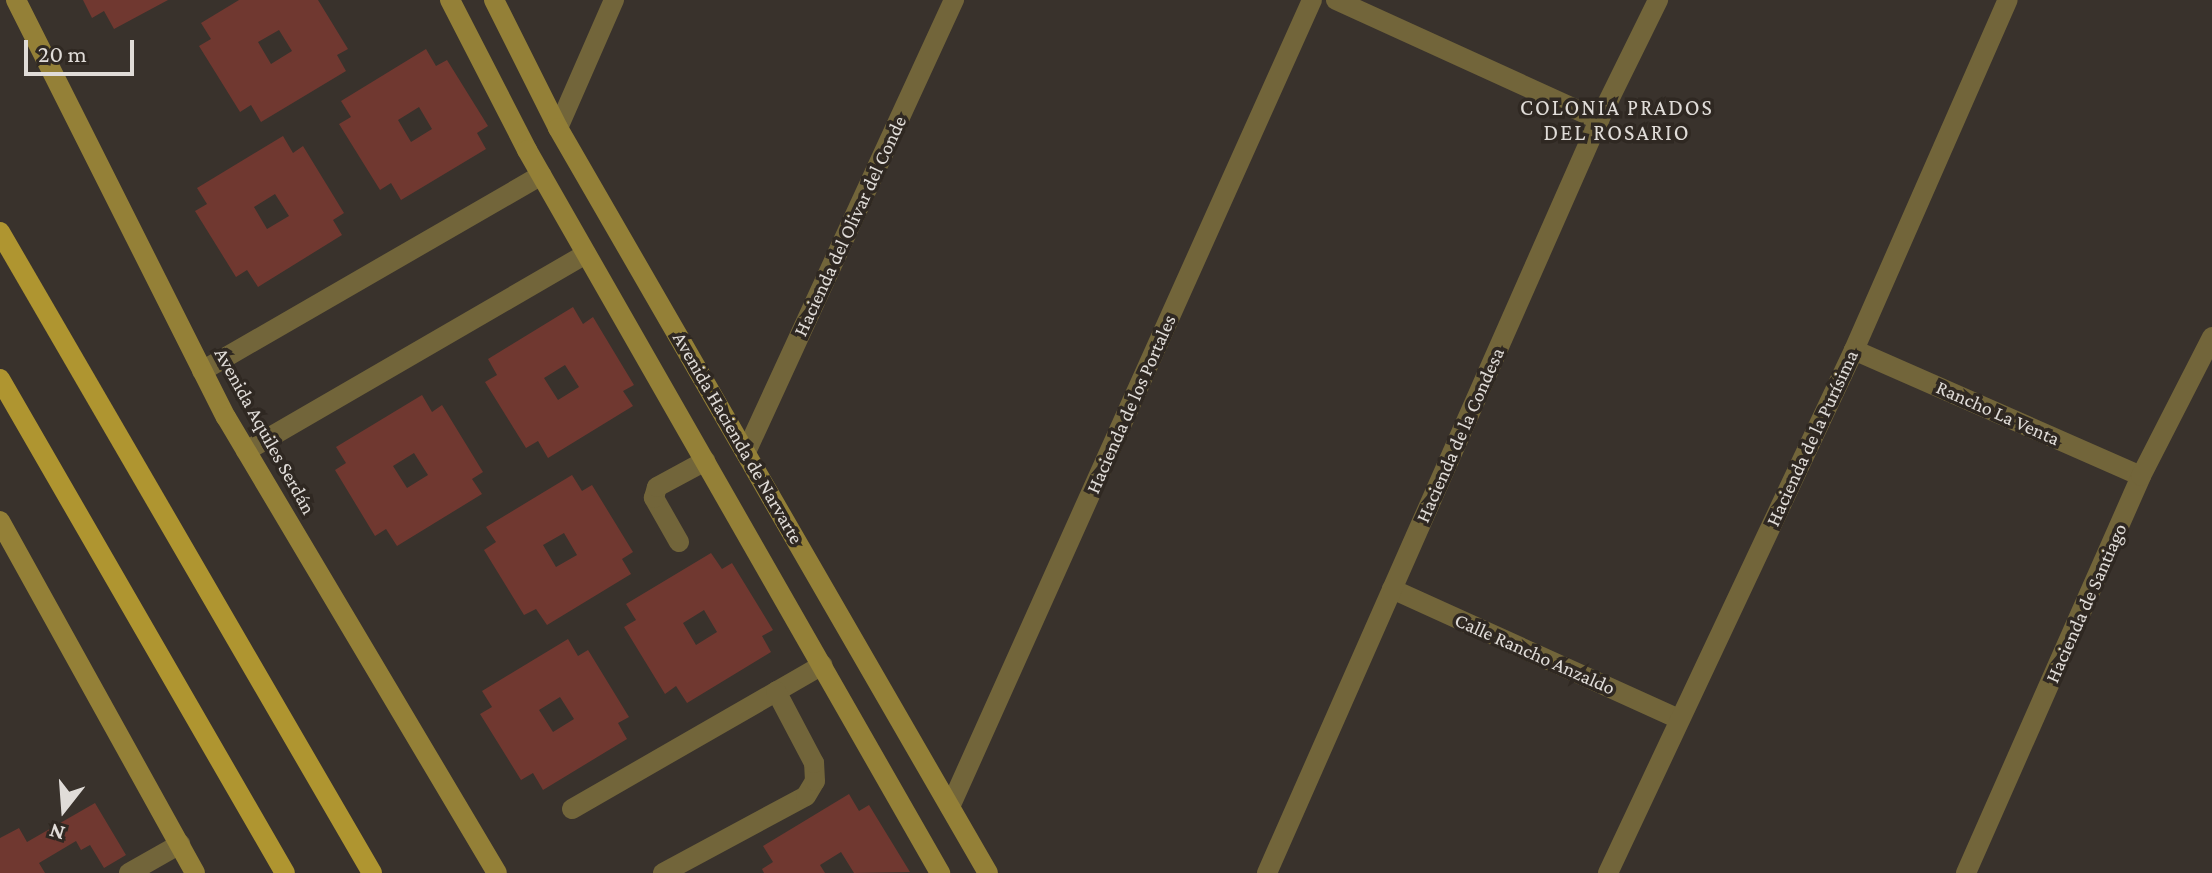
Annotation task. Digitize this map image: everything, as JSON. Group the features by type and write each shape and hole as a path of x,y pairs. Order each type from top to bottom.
{"main road":[{"path":"0,232 372,873"},
{"path":"0,379 285,873"}],"street":[{"name":"Avenida Aquiles Serdán","path":"16,0 202,371 246,451 497,873"},
{"name":"Avenida Hacienda de Narvarte","path":"450,0 541,175 940,873"},
{"name":"Avenida Hacienda de Narvarte","path":"494,0 558,128 988,873"},
{"path":"558,128 614,0"},
{"name":"Hacienda del Olivar del Conde","path":"746,452 954,0"},
{"name":"Hacienda de los Portales","path":"950,807 1312,0"},
{"path":"1336,0 1599,120"},
{"name":"Hacienda de la Condesa","path":"1267,873 1599,120 1658,0"},
{"name":"Hacienda de la Purísima","path":"1608,873 1854,350 2008,0"},
{"path":"202,371 541,175"},
{"path":"246,451 586,254"},
{"name":"Hacienda de Santiago","path":"1966,873 2141,476 2212,337"},
{"name":"Rancho La Venta","path":"1854,350 2141,476"},
{"path":"679,542 654,498 657,487 705,461"},
{"path":"0,521 195,873"},
{"name":"Calle Rancho Anzaldo","path":"1392,589 1678,719"},
{"path":"572,809 822,665"},
{"path":"663,873 806,796 815,781 814,763 776,691"},
{"path":"129,873 180,844"}],"building":[{"path":"83,0 168,0 114,29 104,11 92,18"},
{"path":"239,0 318,0 348,49 337,55 346,71 261,122 251,105 240,112 199,46 211,39 201,23","holes":["279,30 292,51 271,64 258,42"]},
{"path":"426,49 436,66 447,60 488,126 477,133 486,149 401,200 391,183 380,190 339,124 351,117 341,101","holes":["419,107 432,129 411,142 398,120"]},
{"path":"283,136 293,153 303,146 344,213 333,220 342,235 258,287 247,270 236,277 195,211 207,204 197,188","holes":["275,194 289,216 267,229 254,207"]},
{"path":"573,307 583,324 593,317 634,385 623,391 633,406 548,458 538,441 526,448 485,382 497,375 488,359","holes":["565,365 579,387 558,400 544,378"]},
{"path":"422,395 432,412 442,405 483,472 472,479 482,494 397,546 386,529 375,536 335,470 346,463 336,447","holes":["414,453 428,475 407,488 393,466"]},
{"path":"572,475 582,491 592,485 633,552 622,559 631,574 547,625 536,609 524,615 484,550 496,542 486,527","holes":["564,533 577,555 556,567 543,545"]},
{"path":"711,553 722,569 732,563 773,630 762,636 771,652 687,703 676,686 665,694 624,627 636,620 626,604","holes":["704,610 717,632 696,645 683,623"]},
{"path":"568,639 578,656 588,650 629,717 618,723 627,739 543,790 533,773 521,780 480,714 492,707 482,691","holes":["560,697 574,719 553,732 539,710"]},
{"path":"849,794 859,811 869,805 910,872 854,873 841,852 820,865 825,873 764,873 762,869 773,862 763,846"},
{"path":"95,803 126,855 104,868 90,845 81,850 76,841 39,863 45,873 0,873 0,838 19,828 27,842"}],"district":[{"name":"COLONIA PRADOS DEL ROSARIO","path":"1617,120"}]}
